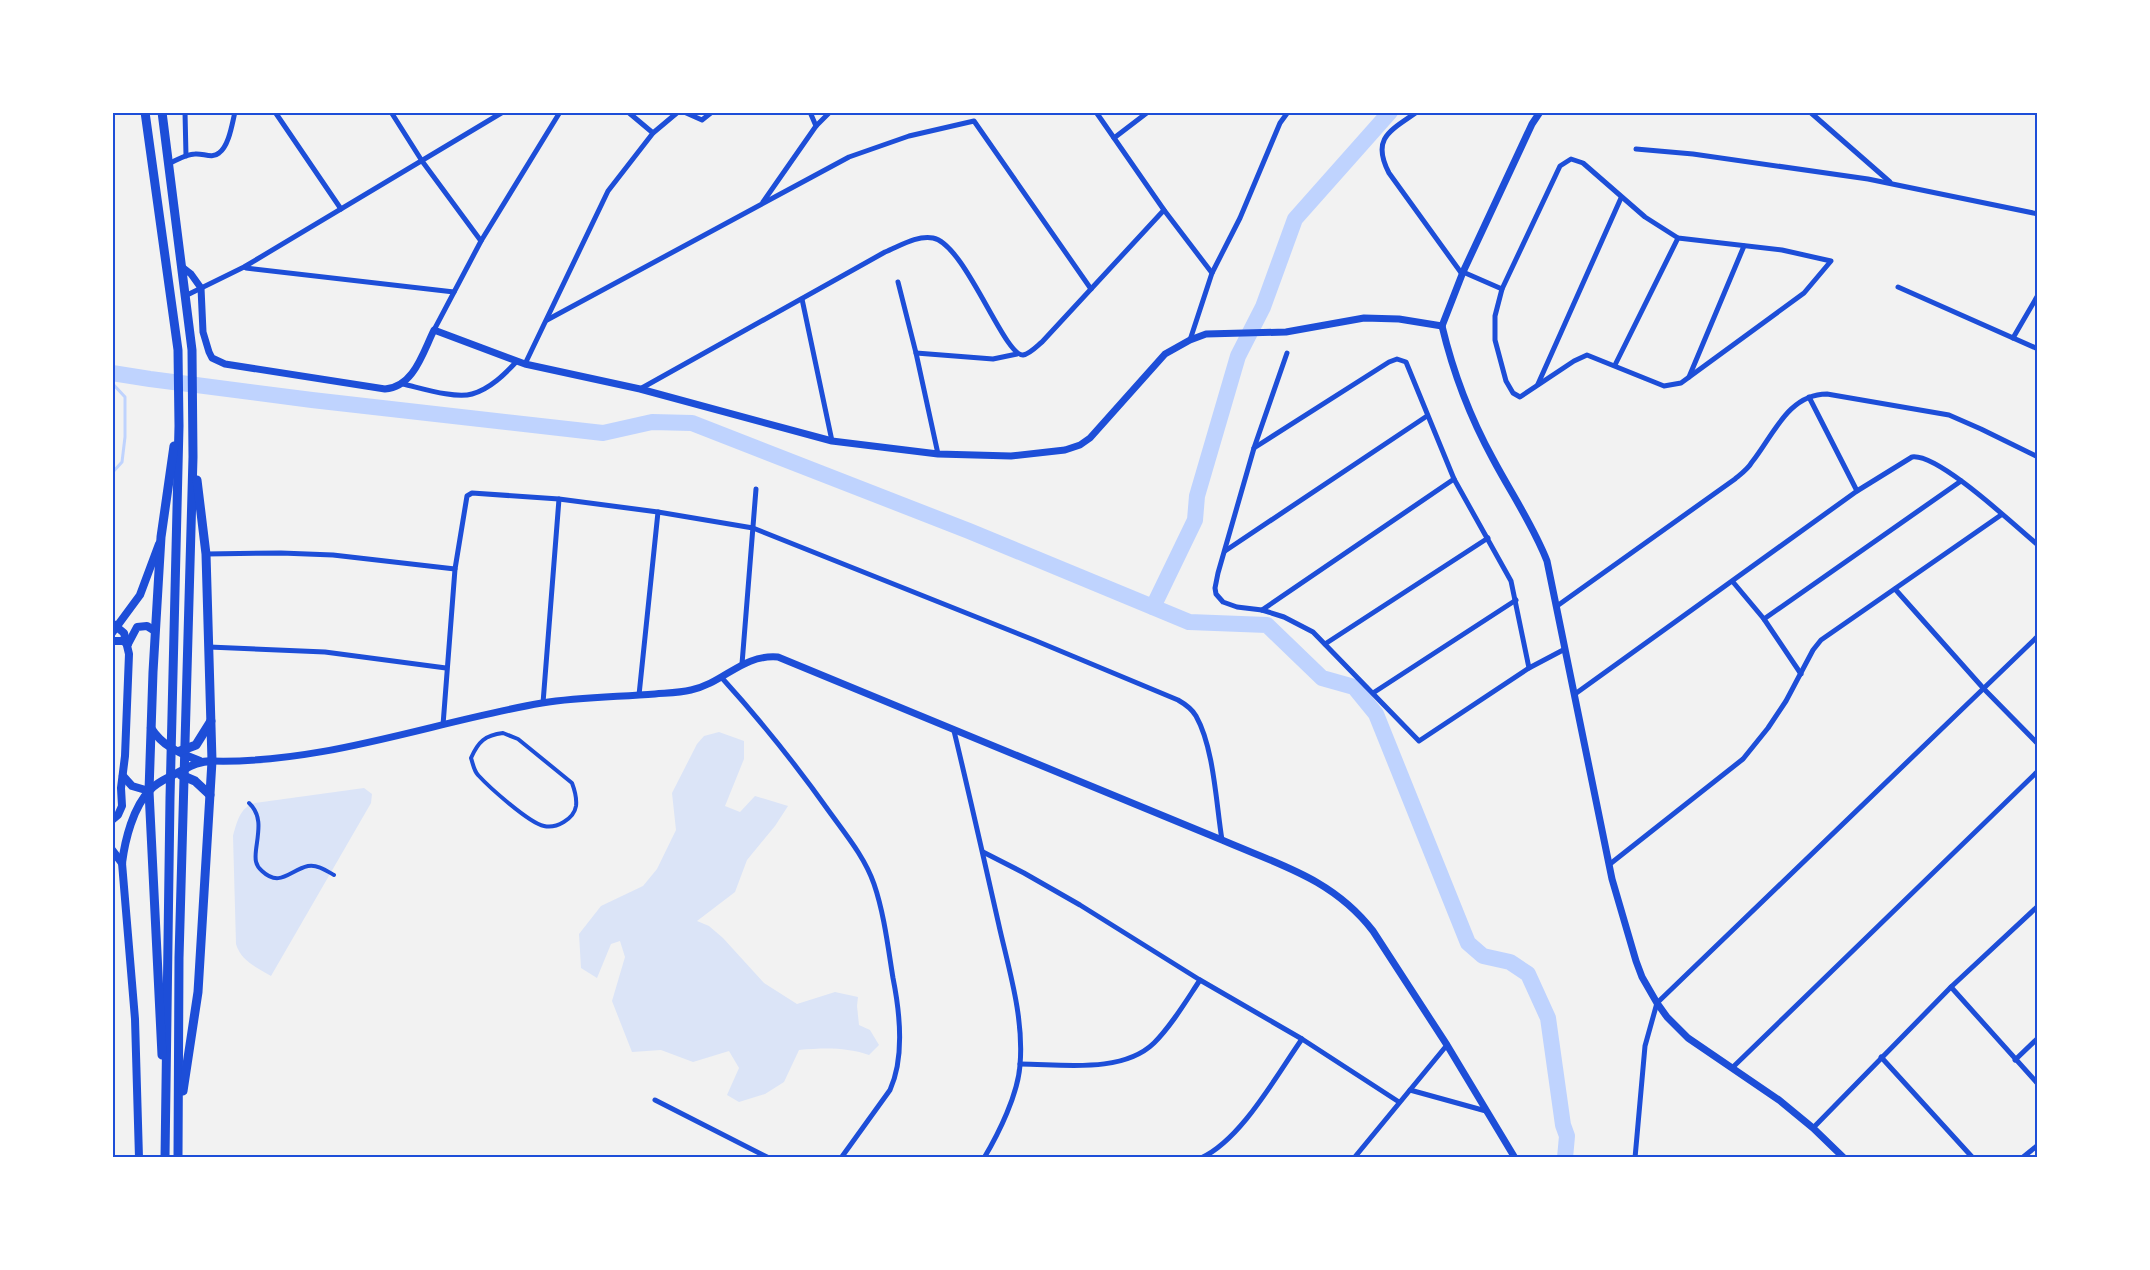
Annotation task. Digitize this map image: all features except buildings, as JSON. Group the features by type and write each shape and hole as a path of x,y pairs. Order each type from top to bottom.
{"highway":[{"path":"145,112 178,350 179,426 170,798 165,1158"},
{"path":"162,112 192,350 193,457 179,958 178,1158"},
{"path":"165,1120 149,791 161,537 179,426"},
{"path":"178,1125 198,992 212,761 207,554 193,457"},
{"path":"177,751 187,750 196,745 211,720"},
{"path":"174,775 195,781 210,795"}],"main road":[{"path":"112,820 118,815 122,806 128,644 124,633 114,627 140,595 161,537"},
{"path":"128,644 137,627 143,626 155,631"},
{"path":"112,641 123,641 128,644"},
{"path":"151,728 158,739 177,751 200,761 212,761"},
{"path":"139,1158 135,1019 122,863 129,829 149,791 200,761"},
{"path":"123,776 132,786 149,791"},
{"path":"112,850 122,863"}],"street":[{"path":"185,112 186,156"},
{"path":"168,164 186,156 196,154 214,156 220,153 225,146 235,112"},
{"path":"275,112 341,209"},
{"path":"391,112 422,161 481,241"},
{"path":"185,296 244,267 503,112"},
{"path":"182,267 191,274 201,288 203,332 209,352 217,361 385,389 394,388 409,379 481,241 560,112"},
{"path":"628,112 653,133"},
{"path":"525,364 608,190 653,133 678,112"},
{"path":"684,112 702,120 712,112"},
{"path":"810,112 816,126"},
{"path":"762,204 816,126 830,112"},
{"path":"973,112 974,120 1091,289"},
{"path":"1096,112 1164,210 1212,273"},
{"path":"1114,138 1148,112"},
{"path":"1190,340 1212,273 1240,218 1280,123 1288,112"},
{"path":"1417,112 1384,138 1382,158 1389,173 1462,273 1502,289"},
{"path":"1540,112 1532,123 1462,273 1442,326 1448,352 1468,408 1544,552 1610,864 1642,977 1667,1017 1688,1038 1779,1100 1844,1158"},
{"path":"1810,112 1891,183"},
{"path":"547,320 849,157 909,136 974,120"},
{"path":"1636,149 1702,155 1891,183 2037,214"},
{"path":"1571,159 1583,163 1656,226 1678,238 1782,250 1831,261 1804,293 1688,378 1675,385 1664,386 1587,355 1574,361 1520,397 1513,393 1506,381 1495,340 1495,316 1502,289 1560,165 1571,159"},
{"path":"1538,386 1621,198"},
{"path":"916,353 993,359 1030,352 1042,342 1164,210"},
{"path":"640,389 885,252 917,238 939,239 952,251 1017,354"},
{"path":"1614,365 1678,238"},
{"path":"1688,378 1744,246"},
{"path":"244,267 454,291"},
{"path":"898,282 938,454"},
{"path":"1898,287 2037,349"},
{"path":"2013,338 2037,295"},
{"path":"802,299 832,441"},
{"path":"434,330 525,364 640,389 832,441 938,454 1011,456 1065,450 1080,445 1090,438 1165,354 1206,334 1286,332 1364,318 1399,319 1442,326"},
{"path":"1287,352 1254,448 1218,573 1216,594 1230,605 1262,610 1300,624 1313,632 1419,741 1529,668 1565,649"},
{"path":"1254,448 1389,362 1402,359 1409,367 1454,479 1511,581 1529,668"},
{"path":"403,384 454,394 472,395 504,376 517,361"},
{"path":"1557,606 1735,479 1754,460 1780,420 1790,409 1809,397 1827,394 1949,415 2037,457"},
{"path":"1809,397 1857,491"},
{"path":"1225,551 1427,416"},
{"path":"1575,694 1857,491 1911,457 1918,456 1929,460 1961,481 2037,545"},
{"path":"1262,610 1454,479"},
{"path":"1764,619 1961,481"},
{"path":"742,664 756,489"},
{"path":"443,725 455,569 465,500 472,493 559,499 658,512 753,528 1034,640 1184,704 1196,716 1203,736 1213,775 1222,840"},
{"path":"543,703 559,499"},
{"path":"639,695 658,512"},
{"path":"1610,864 1743,759 1767,728 1821,640 2001,515"},
{"path":"1325,644 1488,538"},
{"path":"207,554 322,554 455,569"},
{"path":"1733,582 1764,619 1801,674"},
{"path":"1895,589 2037,744"},
{"path":"1373,693 1516,600"},
{"path":"1635,1158 1645,1046 1657,1003 2037,636"},
{"path":"209,647 325,652 446,668"},
{"path":"212,761 250,762 311,753 543,703 690,691 722,678 742,664 756,658 778,657 1316,881 1348,903 1373,932 1447,1046 1515,1158"},
{"path":"722,678 760,720 805,777 857,850 874,885 897,997 898,1058 895,1078 890,1090 841,1158"},
{"path":"954,731 1017,1011 1020,1064 1011,1099 984,1158"},
{"path":"503,733 518,739 572,783 576,794 576,808 569,817 559,825 545,827 530,820 476,773 471,758 477,744 489,735 503,733"},
{"path":"1732,1068 2037,771"},
{"path":"249,803 254,807 259,820 255,860 259,868 269,877 279,879 309,866 319,867 334,875"},
{"path":"983,852 1080,905 1200,980 1302,1039 1400,1102"},
{"path":"1813,1128 1951,987 2037,906"},
{"path":"1020,1064 1113,1064 1133,1059 1162,1035 1200,980"},
{"path":"1951,987 2037,1084"},
{"path":"2015,1060 2037,1038"},
{"path":"1201,1158 1226,1143 1302,1039"},
{"path":"1354,1158 1447,1046"},
{"path":"1881,1057 1973,1158"},
{"path":"1410,1090 1486,1111"},
{"path":"655,1100 769,1158"},
{"path":"2022,1158 2037,1145"}],"shaded area":[{"path":"719,732 744,741 744,759 725,806 740,812 755,796 788,806 747,860 735,892 697,921 709,926 723,938 764,983 797,1004 835,992 858,997 859,1025 870,1030 879,1045 869,1055 834,1049 799,1050 784,1082 765,1094 739,1102 727,1095 739,1068 729,1051 693,1062 661,1050 632,1052 612,1001 625,957 620,941 611,944 597,978 581,968 579,934 601,906 643,886 657,869 676,830 672,793 697,744 704,736"},
{"path":"364,788 372,794 371,803 271,976 245,959 236,944 233,836 240,816 246,808 255,803"}],"waterway":[{"path":"1153,607 1195,520 1197,496 1238,356 1263,307 1295,219 1390,112"},
{"path":"112,373 312,400 603,433 652,422 692,423 969,531 1189,622 1267,625 1322,678 1354,687 1376,714 1468,943 1483,956 1510,962 1528,974 1548,1018 1563,1125 1567,1136 1565,1158"},
{"path":"112,383 125,397 125,437 122,462 112,473"}]}
